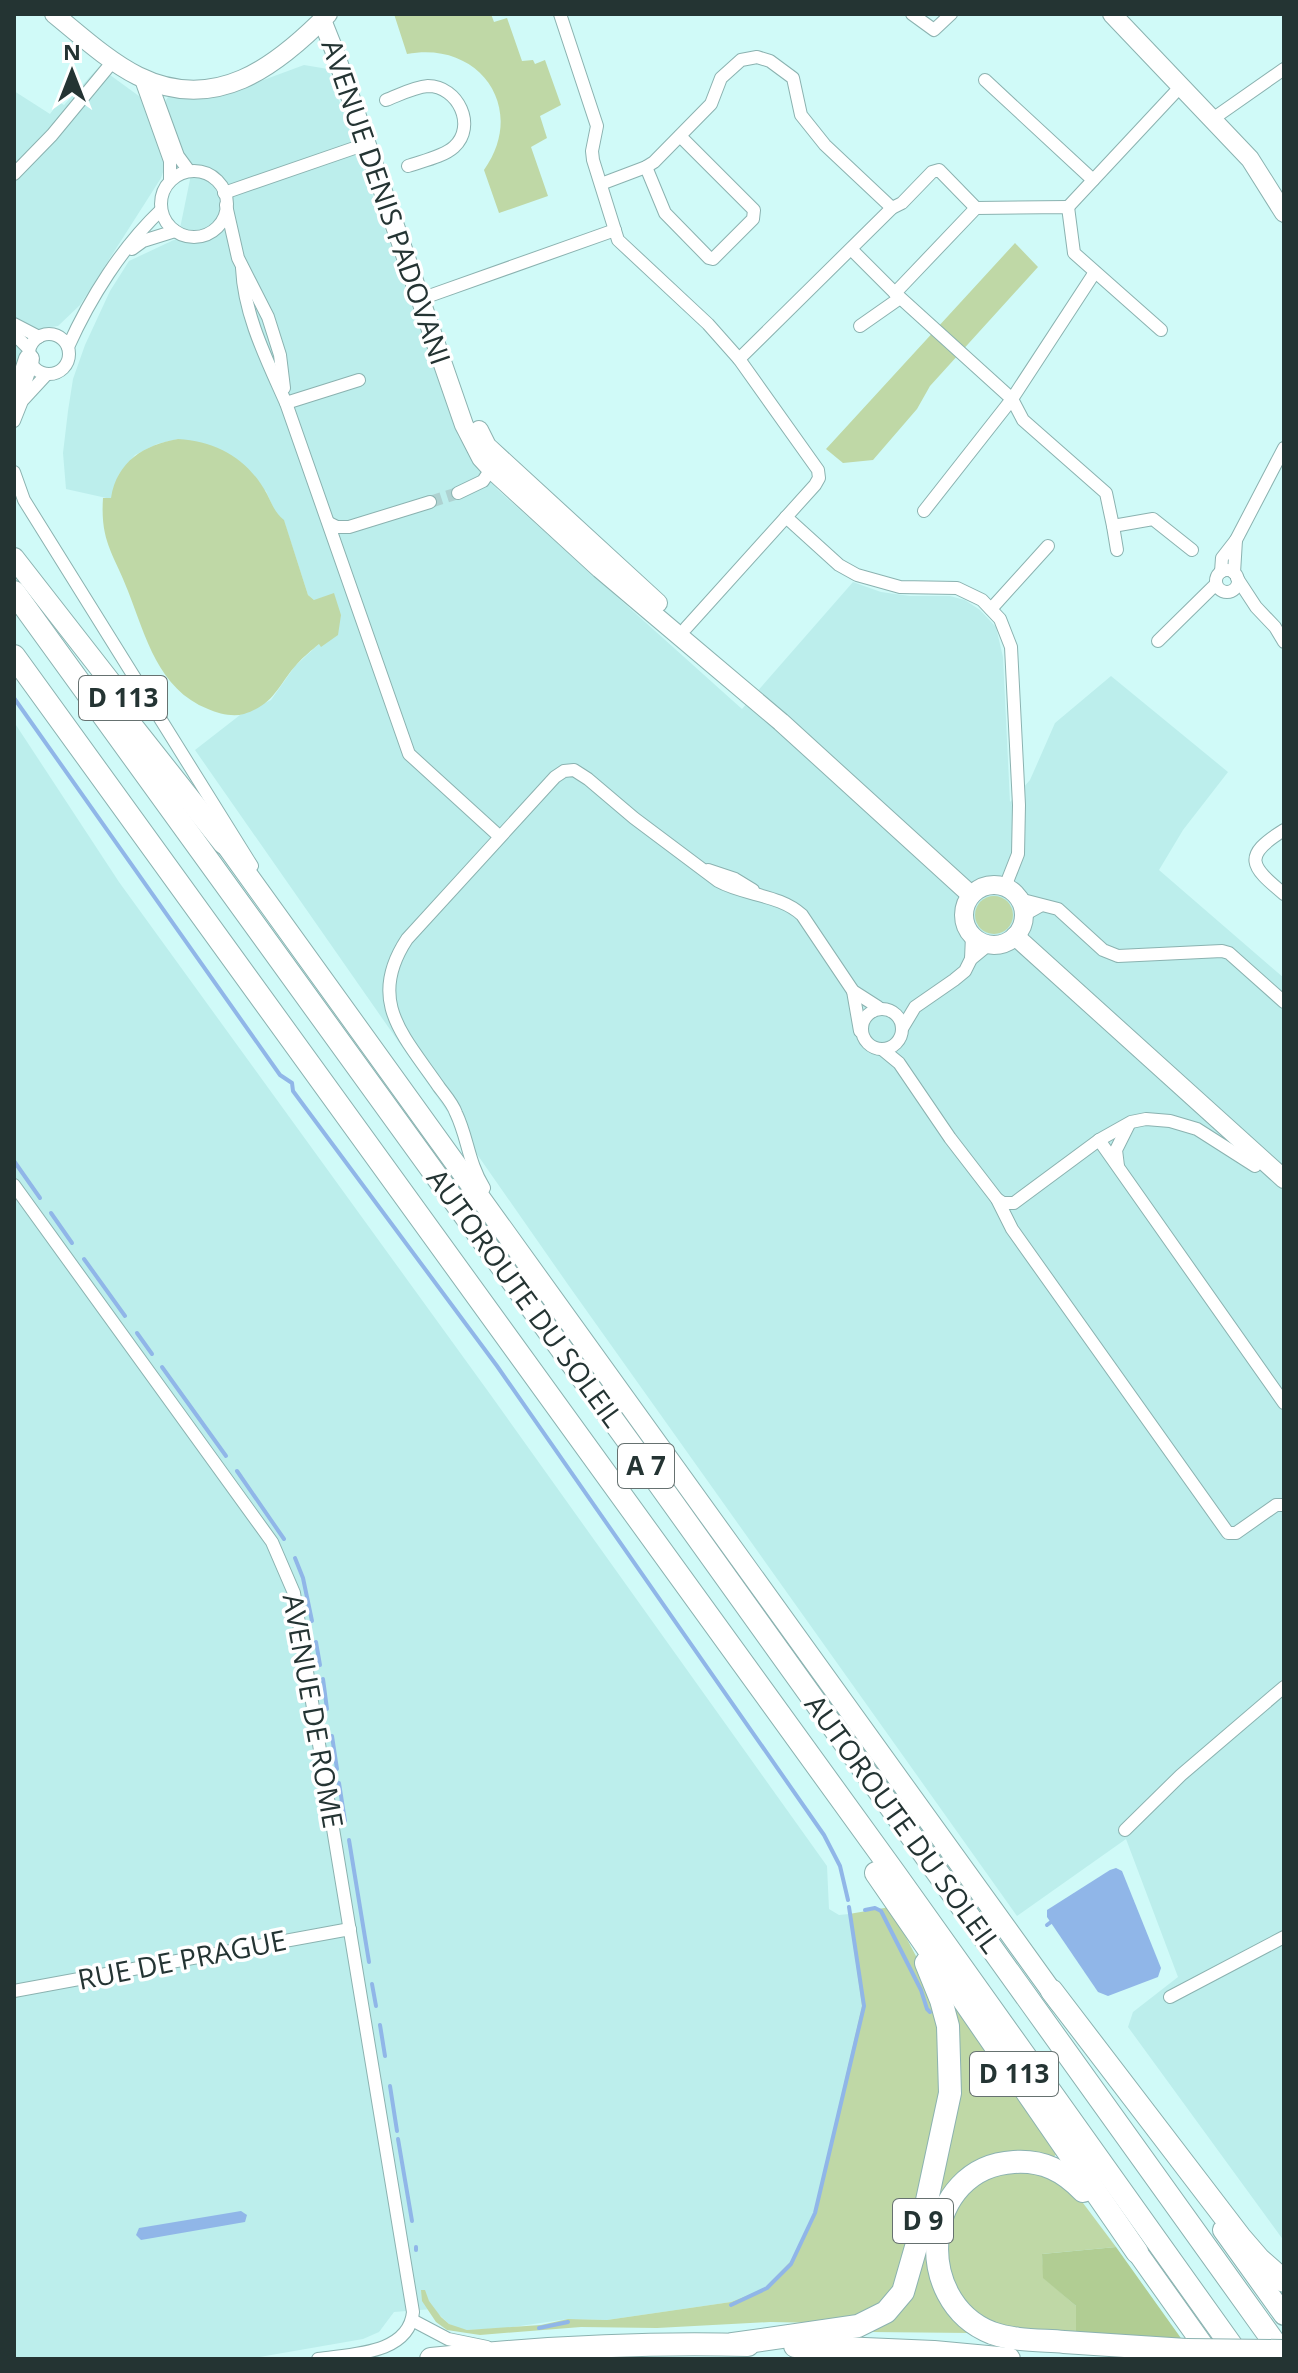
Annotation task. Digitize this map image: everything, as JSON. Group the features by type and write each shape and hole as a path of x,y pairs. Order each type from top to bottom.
{"highway":[{"path":"14,576 224,843"},
{"name":"AUTOROUTE DU SOLEIL","path":"14,592 1284,2354"},
{"name":"AUTOROUTE DU SOLEIL","path":"14,656 745,1666 1241,2359"},
{"name":"D 113","path":"745,1666 805,1766 1137,2252"},
{"name":"D 9","path":"733,2344 858,2326 873,2321 895,2304 909,2277 946,2116 951,2056 941,2000 929,1968 892,1896"},
{"path":"1052,1991 1240,2237 1284,2281"},
{"path":"1137,2252 1115,2232 1083,2191 1064,2173 1039,2163 1020,2161 987,2167 959,2186 941,2219 938,2236 940,2272 950,2300 963,2316 985,2329 1018,2339 1186,2350"},
{"name":"D 9","path":"431,2359 640,2343 934,2352 1186,2350 1284,2354"},
{"name":"D 9","path":"934,2352 1009,2359"}],"main road":[{"path":"54,14 114,60 146,79 176,87 208,89 248,79 275,63 322,16"},
{"path":"1112,14 1250,159 1284,213"},
{"name":"AVENUE DENIS PADOVANI","path":"322,16 464,425 481,458 493,461 686,628 729,667 781,722"},
{"name":"AVENUE DENIS PADOVANI","path":"322,16 337,33 343,47 461,389 493,461 600,569 781,722 971,895"},
{"path":"14,393 29,354"},
{"name":"D 113","path":"14,558 136,715 224,843 1284,2315"},
{"path":"987,886 1022,902 1020,930 1007,942 980,941 964,920 966,903 971,895 987,886"},
{"path":"1015,936 1284,1179"},
{"path":"1255,1166 1284,1192"},
{"name":"D 113","path":"1137,2252 1213,2359"}],"street":[{"path":"560,14 597,126 592,151 618,240 708,324 739,359 818,470 819,478 686,628"},
{"path":"912,14 934,30 951,14"},
{"path":"601,184 646,167 711,104 721,78 741,60 757,57 770,61 793,78 801,115 825,145 892,208"},
{"path":"14,174 52,135 114,60"},
{"path":"1214,118 1284,69"},
{"path":"146,79 161,109 179,159 189,171 211,176 225,199 240,263"},
{"path":"146,79 170,161 170,181 162,195 161,210 175,231 184,235 220,237 227,242 272,330 280,355 286,403 409,754 499,836"},
{"path":"985,80 1093,180"},
{"path":"739,359 932,172 939,170 976,208 1068,207 1181,86"},
{"path":"161,109 164,97 176,87"},
{"path":"386,100 420,88 435,87 454,97 463,112 463,134 454,147 408,166"},
{"path":"646,167 665,213 713,259 753,219 754,210 680,136"},
{"path":"225,199 366,144"},
{"path":"170,181 189,171"},
{"path":"205,234 220,223 225,199"},
{"path":"1068,207 1074,253 1161,330"},
{"path":"860,326 898,295 976,208"},
{"path":"14,421 22,401 46,375 63,369 69,359 68,347 84,312 123,255 161,210"},
{"path":"429,296 615,230"},
{"path":"123,255 143,241 175,231"},
{"path":"852,250 1012,399 1023,420 1106,493 1117,550"},
{"path":"924,511 1012,399 1095,272"},
{"path":"14,324 39,337 55,335 84,312"},
{"path":"14,334 29,354 35,369 46,375"},
{"path":"55,335 68,347"},
{"path":"29,354 39,337"},
{"path":"286,403 359,380"},
{"path":"1284,448 1236,540 1222,558 1227,577 1224,592 1230,592 1280,624 1284,642"},
{"path":"461,492 483,481 493,461"},
{"path":"14,472 32,513 316,970"},
{"path":"329,523 349,527 430,502"},
{"path":"786,517 839,565 857,575 900,587 957,588 982,600 1000,619 1008,636 1012,660 1022,902 1058,909 1103,950 1118,956 1229,953 1284,1002"},
{"path":"1113,526 1153,519 1192,550"},
{"path":"991,609 1048,546"},
{"path":"1227,577 1256,607"},
{"path":"1158,641 1227,577"},
{"path":"572,1325 478,1179 456,1112 393,1020 389,980 396,956 407,939 555,777 564,771 574,770 729,887 786,903 802,915 853,991 863,1039 899,1063 950,1138 997,1199 1012,1229 1228,1533 1236,1533 1276,1505 1284,1505"},
{"path":"1284,830 1259,847 1255,864 1259,873 1284,894"},
{"path":"899,1063 898,1042 915,1007 965,971 980,941"},
{"path":"853,991 901,1019 903,1027"},
{"path":"863,1039 863,1023 883,1008 915,1007"},
{"path":"882,1049 898,1042"},
{"path":"997,1199 1003,1203 1014,1203 1099,1140 1131,1122 1146,1119 1170,1121 1197,1129 1255,1166"},
{"path":"1118,1167 1116,1150 1131,1122"},
{"path":"1099,1140 1284,1403"},
{"name":"AVENUE DE ROME","path":"14,1185 272,1542 285,1568 296,1601 412,2320"},
{"path":"1125,1830 1181,1775 1284,1687"},
{"name":"RUE DE PRAGUE","path":"14,1991 350,1929"},
{"path":"1170,1997 1284,1937"},
{"path":"318,2359 382,2348 404,2334 412,2320 448,2339 511,2351"}],"shaded area":[{"path":"304,65 328,69 458,436 477,465 498,490 742,709 853,582 881,592 950,596 965,600 996,627 1003,657 1010,802 1030,780 1055,723 1111,676 1228,772 1183,830 1159,870 1284,978 1284,2241 1128,2027 1133,2012 1178,1977 1126,1839 1017,1916 569,1286 195,750 240,715 271,700 295,666 320,643 321,647 314,600 308,595 284,521 275,512 266,491 178,439 157,444 135,455 119,474 111,499 66,489 63,453 68,411 73,379 85,345 110,291 129,261 178,238 193,165 183,153 164,110 166,100 170,94 231,92"},
{"path":"99,67 143,99 166,163 161,178 80,305 58,326 34,330 26,338 14,369 14,91 50,114 59,102 64,105"},
{"path":"14,722 119,882 827,1866 829,1909 839,1915 849,1914 862,2006 814,2213 791,2261 764,2289 731,2302 607,2320 568,2319 507,2328 458,2328 433,2309 394,2312 379,2332 363,2339 249,2359 14,2359"}],"green space":[{"path":"394,14 491,14 494,22 507,18 522,61 533,60 535,64 545,60 561,105 540,116 547,138 531,147 548,196 499,213 484,170 496,147 501,124 498,102 489,84 475,68 456,58 433,52 407,54"},
{"path":"1015,243 1038,267 930,386 917,409 873,460 843,463 826,449"},
{"path":"178,439 218,448 250,471 284,520 308,595 314,600 334,593 341,615 338,635 321,647 319,644 297,664 263,705 244,714 226,714 208,709 177,689 165,675 148,643 106,537 103,498 111,498 119,474 143,451"},
{"path":"994,896 1007,902 1013,915 1007,928 994,934 981,928 975,915 981,902"},
{"path":"890,1907 917,1958 940,2030 943,2102 896,2290 878,2311 824,2323 581,2327 480,2335 447,2330 436,2322 422,2301 421,2290 425,2290 429,2301 449,2324 467,2330 541,2325 568,2319 607,2320 731,2302 764,2289 791,2261 814,2213 862,2006 849,1914"},
{"path":"942,1985 1057,2153 1053,2158 1002,2155 932,2232 973,2331 971,2333 871,2332 892,2316 950,2120"},
{"path":"1038,2170 1077,2195 1116,2247 1042,2254 1044,2278 1076,2306 1076,2336 987,2324 949,2282 948,2221 973,2183 994,2171"},
{"path":"1116,2247 1183,2341 1076,2336 1076,2306 1043,2278 1042,2254"}],"water":[{"path":"1116,1868 1122,1871 1161,1968 1158,1977 1108,1996 1098,1992 1047,1917 1047,1910"},
{"path":"241,2211 247,2215 245,2222 141,2240 136,2235 139,2228"}],"waterway":[{"path":"14,698 280,1075 292,1083 293,1091 497,1366 824,1835 840,1866 848,1900"},
{"path":"14,1161 40,1198"},
{"path":"51,1213 72,1243"},
{"path":"84,1259 125,1316"},
{"path":"137,1333 152,1354"},
{"path":"162,1367 226,1456"},
{"path":"237,1471 284,1539"},
{"path":"295,1558 303,1578 312,1621"},
{"path":"316,1642 320,1665"},
{"path":"323,1679 327,1709"},
{"path":"332,1736 337,1769"},
{"path":"339,1783 345,1821"},
{"path":"349,1840 369,1962"},
{"path":"731,2305 767,2288 791,2264 815,2213 864,2006 849,1907"},
{"path":"865,1910 875,1908 881,1911 930,2012"},
{"path":"1047,1925 1051,1922"},
{"path":"372,1984 376,2006"},
{"path":"380,2025 385,2056"},
{"path":"390,2086 397,2131"},
{"path":"398,2139 412,2221"},
{"path":"539,2328 568,2322"}],"tunnel":[{"path":"430,502 458,493"}]}
